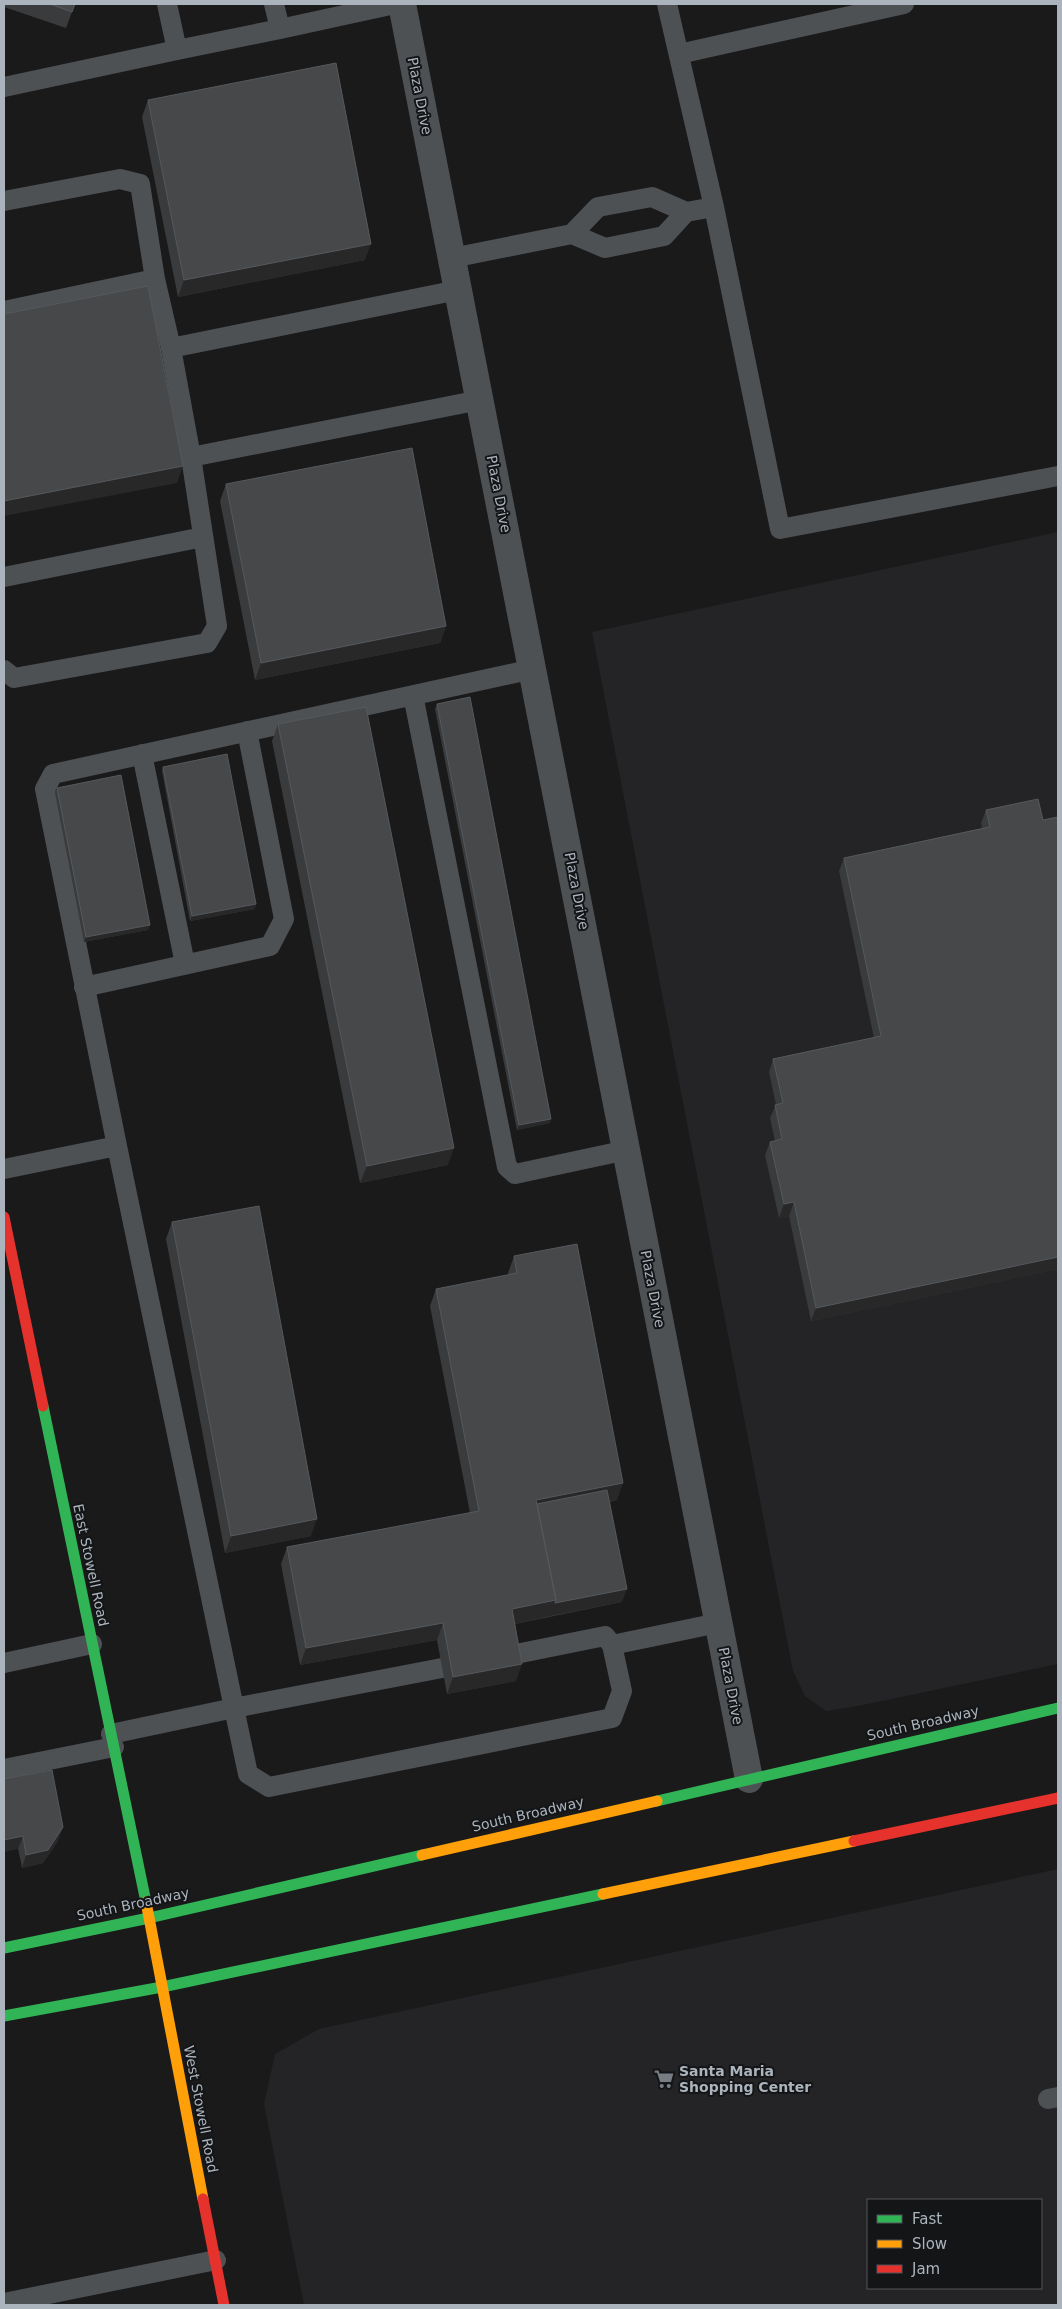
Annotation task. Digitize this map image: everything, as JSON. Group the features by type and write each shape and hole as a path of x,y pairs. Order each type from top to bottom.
{"main road":[{"name":"East Stowell Road","path":"4,1217 149,1918"},
{"name":"South Broadway","path":"4,1948 149,1918 1058,1708"},
{"path":"4,2016 162,1987 1058,1798"},
{"name":"West Stowell Road","path":"149,1918 224,2305"}],"street":[{"name":"Plaza Drive","path":"402,4 749,1778"}],"lane":[{"path":"167,4 177,50"},
{"path":"274,4 280,29"},
{"path":"4,87 394,4"},
{"path":"668,4 714,207 780,529 1058,476"},
{"path":"679,54 904,4"},
{"path":"4,201 120,179 140,184 155,279 171,348 191,457 217,626 207,643 14,678 4,670"},
{"path":"572,234 598,207 607,205 652,197 686,212 714,207"},
{"path":"452,258 572,234 605,248 664,236 686,212"},
{"path":"4,311 155,279"},
{"path":"171,348 458,290"},
{"path":"191,457 480,400"},
{"path":"4,577 203,537"},
{"path":"511,1655 605,1636 612,1645 622,1691 612,1718 269,1787 248,1774 84,987 45,789 53,774 533,669"},
{"path":"413,696 507,1167 515,1174 627,1150"},
{"path":"84,987 270,946 284,919 247,731"},
{"path":"142,754 186,964"},
{"path":"4,1169 117,1146"},
{"path":"612,1645 718,1623"},
{"path":"4,1663 92,1644"},
{"path":"4,1769 234,1708 442,1668"},
{"path":"4,2303 216,2260"}],"shaded area":[{"path":"1058,532 1058,1664 826,1711 805,1696 793,1671 592,632"},
{"name":"Santa Maria Shopping Center","path":"1058,1869 1058,2305 304,2305 264,2104 275,2054 319,2029"}],"building":[{"path":"50,4 75,4 72,12"},
{"path":"336,63 371,244 184,280 148,100"},
{"path":"148,286 183,466 4,501 4,314"},
{"path":"412,448 446,626 261,663 226,484"},
{"path":"470,697 551,1119 519,1125 437,704"},
{"path":"366,707 454,1148 367,1166 278,724"},
{"path":"227,754 256,904 192,916 163,767"},
{"path":"121,775 150,925 86,937 57,788"},
{"path":"1038,799 1043,820 1058,817 1058,1257 816,1308 794,1202 784,1204 770,1142 782,1139 775,1105 783,1103 773,1059 881,1036 844,858 990,827 986,810"},
{"path":"259,1206 317,1519 231,1536 172,1222"},
{"path":"577,1244 623,1483 536,1500 556,1600 512,1609 522,1664 453,1677 443,1623 306,1648 287,1547 479,1511 436,1289 517,1273 514,1256"},
{"path":"607,1490 627,1589 555,1603 556,1600 537,1504"},
{"path":"52,1770 63,1827 48,1850 26,1855 23,1836 4,1840 4,1779"}],"traffic: fast":[{"path":"43,1406 146,1902"},
{"path":"657,1801 1058,1708"},
{"path":"4,1948 149,1918 422,1855"},
{"path":"4,2016 162,1987 603,1894"}],"traffic: slow":[{"path":"422,1855 657,1801"},
{"path":"603,1894 854,1841"},
{"path":"146,1902 203,2199"}],"traffic: jam":[{"path":"4,1217 43,1406"},
{"path":"854,1841 1058,1798"},
{"path":"203,2199 224,2305"}],"place":[{"name":"Santa Maria Shopping Center","path":"664,2079"}]}
